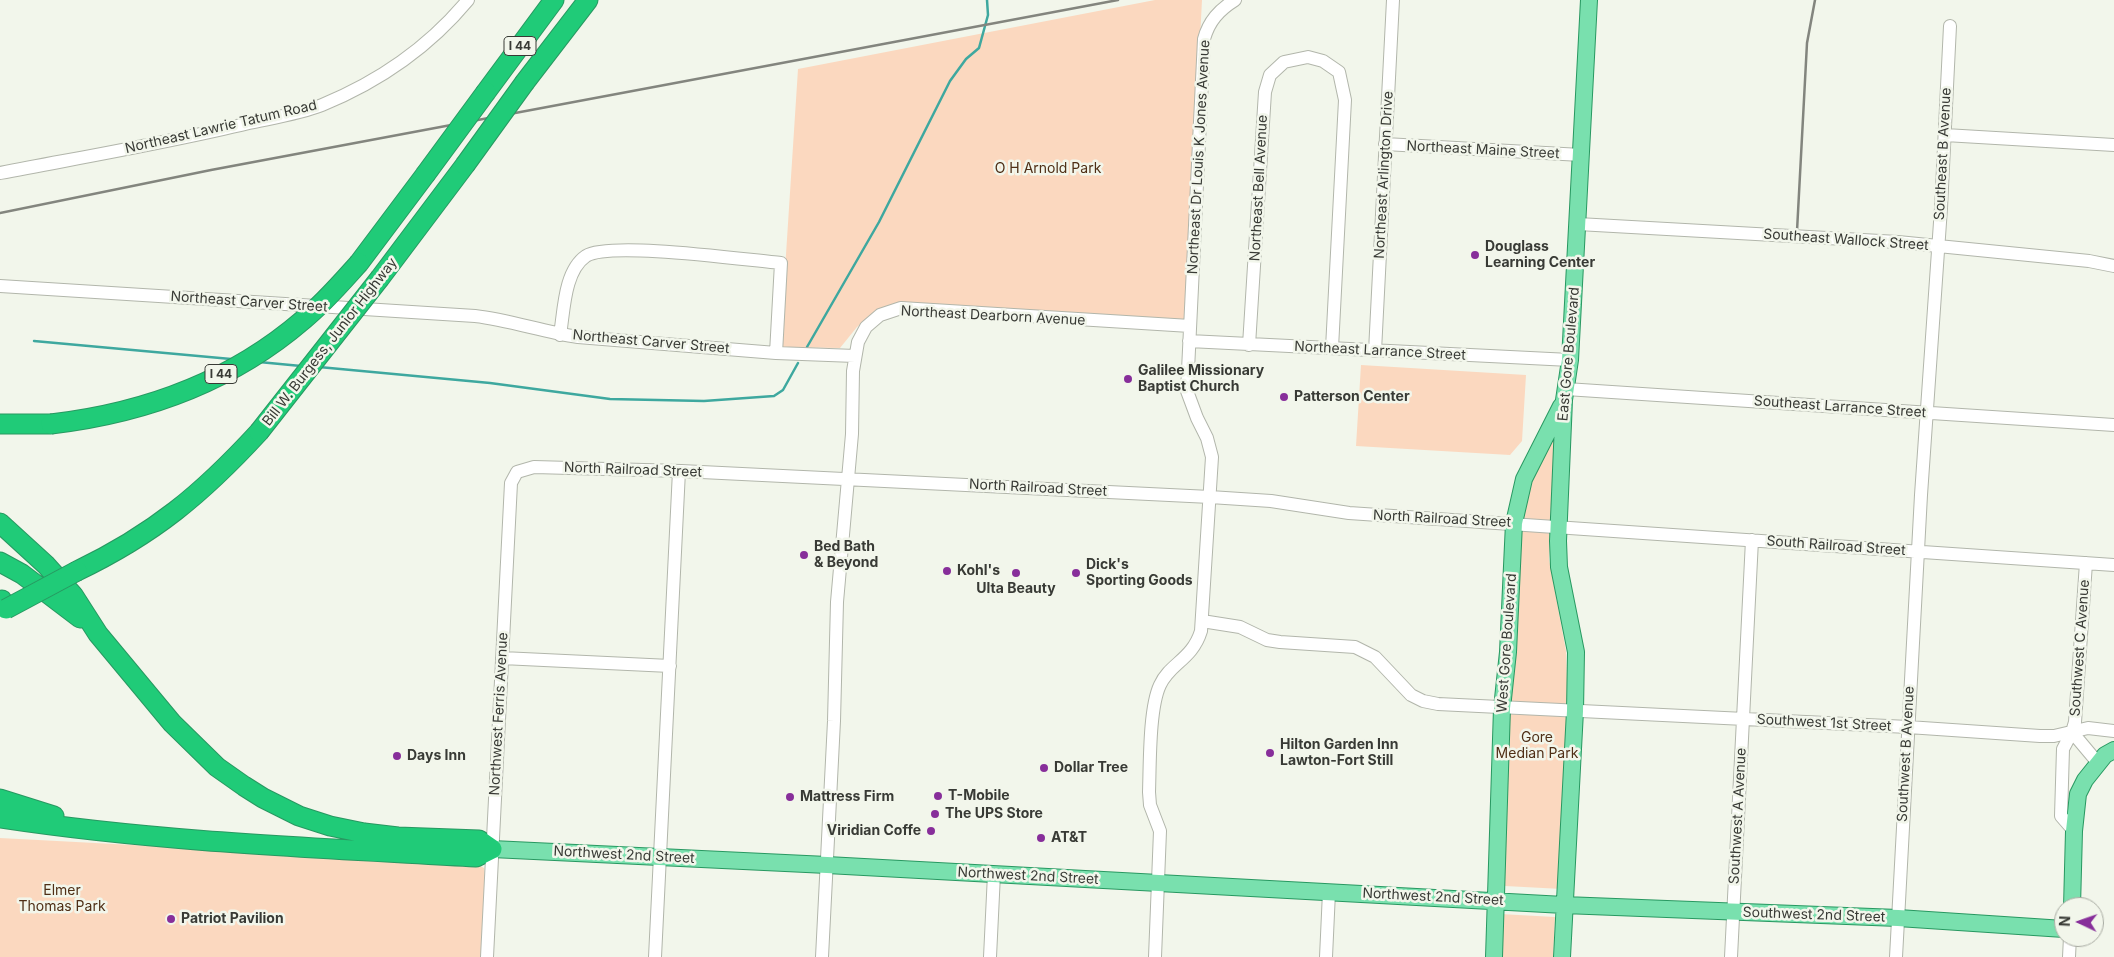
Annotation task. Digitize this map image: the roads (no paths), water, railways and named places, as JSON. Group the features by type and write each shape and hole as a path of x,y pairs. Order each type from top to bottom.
{"highway":[{"name":"Bill W. Burgess, Junior Highway","path":"5,426 51,424 94,419 130,411 175,396 214,378 275,342 328,298 360,263 554,0"},
{"name":"Bill W. Burgess, Junior Highway","path":"2,605 84,568 127,546 167,519 203,490 259,432 380,278 588,0"},
{"path":"0,523 39,558 68,589 98,634 172,723 217,767 263,798 299,816 330,826 398,837 479,840 492,849 476,857 186,839 69,828 0,818"},
{"path":"0,562 22,574 62,603 98,634"},
{"path":"0,799 70,821 122,833"}],"main road":[{"name":"East Gore Boulevard","path":"1558,528 1565,394 1570,360 1578,224 1589,0"},
{"name":"West Gore Boulevard","path":"1494,957 1502,708 1508,652 1514,523 1524,479 1565,394"},
{"path":"1558,528 1558,567 1576,652 1575,712 1562,957"},
{"path":"2072,897 2074,831 2078,794 2085,780 2098,763 2105,755 2114,750"},
{"name":"Northwest 2nd Street","path":"492,849 1564,905"},
{"name":"Southwest 2nd Street","path":"1564,905 1898,918 2054,928"}],"street":[{"name":"Northeast Lawrie Tatum Road","path":"0,173 226,129 320,106 357,89 395,67 452,18 468,0"},
{"name":"Northeast Dr Louis K Jones Avenue","path":"1190,326 1204,39 1208,26 1218,13 1235,0"},
{"name":"Northeast Arlington Drive","path":"1375,351 1393,0"},
{"name":"Southeast B Avenue","path":"1918,551 1945,135 1950,26"},
{"name":"Northeast Bell Avenue","path":"1249,345 1265,92 1270,75 1284,62 1308,57 1323,61 1339,72 1345,100 1332,348"},
{"path":"1945,135 2114,145"},
{"name":"Northeast Maine Street","path":"1385,144 1582,155"},
{"name":"Southeast Wallock Street","path":"1578,224 1938,246 2088,261 2114,266"},
{"path":"560,334 567,290 573,272 586,256 604,250 646,251 781,263 776,353"},
{"name":"Northeast Carver Street","path":"0,286 475,316 502,319 560,334 776,353 856,356"},
{"name":"Northeast Dearborn Avenue","path":"822,957 837,602 852,434 853,371 858,342 866,327 880,315 901,308 1190,326"},
{"path":"1156,957 1160,831 1150,805 1149,792 1154,705 1160,684 1167,674 1188,656 1197,642 1202,621 1210,497 1212,457 1207,438 1187,391 1190,326"},
{"name":"Northeast Larrance Street","path":"1189,341 1570,360"},
{"name":"Southeast Larrance Street","path":"1565,394 1926,412 2114,425"},
{"name":"North Railroad Street","path":"517,472 534,467 679,471 1210,497 1271,501 1349,513 1514,523 1558,528"},
{"path":"655,957 679,471"},
{"name":"Northwest Ferris Avenue","path":"487,957 511,483 517,472"},
{"name":"South Railroad Street","path":"1558,528 2114,565"},
{"name":"Southwest A Avenue","path":"1730,957 1752,540"},
{"name":"Southwest B Avenue","path":"1896,957 1918,551"},
{"name":"Southwest C Avenue","path":"2074,831 2061,816 2063,749 2075,722 2086,564"},
{"name":"Southwest 1st Street","path":"1202,621 1240,627 1267,640 1355,647 1375,657 1411,695 1423,701 1438,704 1908,727 2040,736 2088,728 2114,731"},
{"path":"502,658 670,666"},
{"path":"2072,732 2098,763"},
{"path":"990,957 994,874"},
{"path":"1326,957 1329,892"}],"waterway":[{"path":"807,347 879,222 950,81 966,59 979,48 988,15 987,0"},
{"path":"34,341 231,359"},
{"path":"259,362 301,366"},
{"path":"319,367 490,383 610,399 704,401 774,396 783,390 798,363"}],"railway":[{"path":"0,213 211,170 1118,0"},
{"path":"1797,231 1807,43 1815,0"}],"place":[{"name":"Douglass Learning Center","path":"1475,255"},
{"name":"Galilee Missionary Baptist Church","path":"1128,379"},
{"name":"Patterson Center","path":"1284,397"},
{"name":"Bed Bath & Beyond","path":"804,555"},
{"name":"Kohl's","path":"947,571"},
{"name":"Ulta Beauty","path":"1016,573"},
{"name":"Dick's Sporting Goods","path":"1076,573"},
{"name":"Hilton Garden Inn Lawton-Fort Still","path":"1270,753"},
{"name":"Days Inn","path":"397,756"},
{"name":"Dollar Tree","path":"1044,768"},
{"name":"T-Mobile","path":"938,796"},
{"name":"Mattress Firm","path":"790,797"},
{"name":"The UPS Store","path":"935,814"},
{"name":"Viridian Coffe","path":"931,831"},
{"name":"AT&T","path":"1041,838"},
{"name":"Patriot Pavilion","path":"171,919"}],"park label":[{"name":"O H Arnold Park","path":"1048,169"},
{"name":"Gore Median Park","path":"1537,746"},
{"name":"Elmer Thomas Park","path":"62,900"}]}
